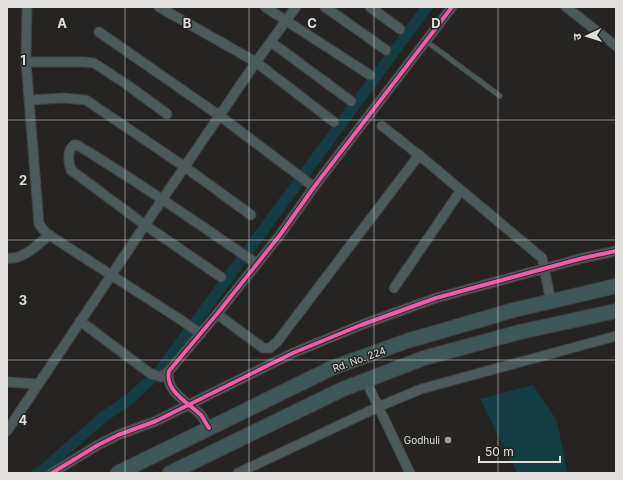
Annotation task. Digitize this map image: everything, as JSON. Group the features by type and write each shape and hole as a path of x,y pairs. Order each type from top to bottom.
{"main road":[{"name":"Rd. No. 224","path":"118,473 332,368 407,341 514,310 616,286"},
{"path":"170,473 343,389 424,358 520,332 616,311"}],"street":[{"path":"27,7 26,62 39,224 42,229 50,235 194,329"},
{"path":"159,7 256,62 334,122"},
{"path":"265,7 370,75"},
{"path":"7,431 256,62 296,7"},
{"path":"325,7 386,50"},
{"path":"370,7 400,29"},
{"path":"80,321 155,375 163,376 169,371 194,329 217,314 256,263 280,235 314,187 341,154 452,7"},
{"path":"566,7 616,46"},
{"path":"99,32 220,116 314,187"},
{"path":"271,42 351,101"},
{"path":"26,62 94,63 167,114"},
{"path":"29,100 70,98 86,100 185,167 251,215"},
{"path":"382,126 542,258 551,302"},
{"path":"221,277 145,225 71,170 69,161 72,147 77,145 163,199 256,263"},
{"path":"217,314 263,348 270,348 274,345 419,155"},
{"path":"394,288 461,190"},
{"path":"7,258 15,259 22,257 50,235"},
{"path":"52,473 98,445 118,435 156,421 293,353 361,325 436,298 582,258 616,251"},
{"path":"238,473 378,407 421,389 616,336"},
{"path":"169,371 169,383 180,397 201,416 209,428"},
{"path":"366,381 410,473"},
{"path":"7,382 38,384"}],"lane":[{"path":"426,41 500,96"}],"water":[{"path":"533,385 557,421 567,471 566,473 517,473 480,399"}],"waterway":[{"path":"37,473 43,470 102,418 131,398 158,373 427,7"}],"cycle path":[{"path":"209,428 201,415 174,391 168,378 169,371 280,235 314,187 452,7"},
{"path":"52,473 98,445 118,435 156,421 293,353 361,325 436,298 583,258 616,251"}],"place":[{"name":"Godhuli","path":"448,440"}]}
